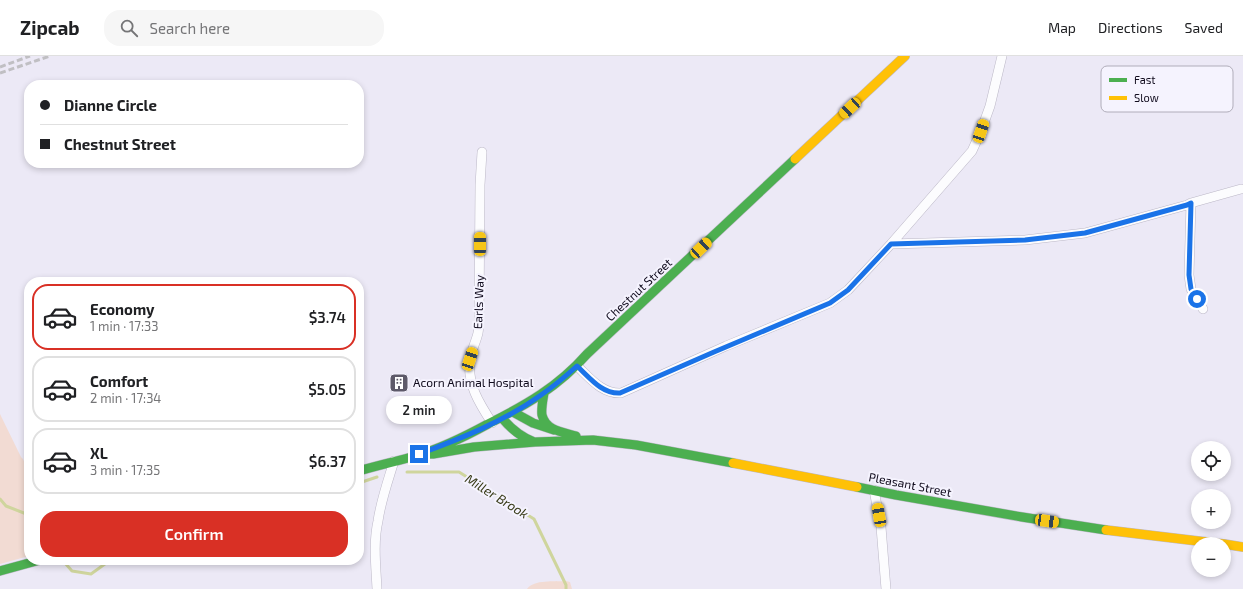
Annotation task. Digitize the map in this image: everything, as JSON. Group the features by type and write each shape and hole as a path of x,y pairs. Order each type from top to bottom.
{"street":[{"name":"Chestnut Street","path":"394,461 419,454 473,432 513,412 544,393 577,366 593,349 905,56"},
{"path":"577,366 605,391 620,393 830,303 848,290 891,244 972,151 990,106 1002,56"},
{"name":"Earls Way","path":"482,152 480,185 479,325 470,359 470,382 480,404 492,423"},
{"path":"891,244 1025,240 1085,233 1241,189"},
{"path":"1191,203 1189,275 1191,289 1203,309"},
{"path":"544,393 542,415 549,427 558,432"},
{"name":"Pleasant Street","path":"513,412 523,420 537,426 593,440 636,445 874,490 896,496 1022,517 1136,534 1191,540"},
{"name":"Pleasant Street","path":"502,418 510,428 519,435 535,442"},
{"name":"Pleasant Street","path":"419,454 433,454 535,442 593,440"},
{"path":"364,470 394,461"},
{"path":"377,589 375,556 377,522 382,499 394,461"},
{"path":"874,490 881,527 886,589"},
{"name":"Pleasant Street","path":"1231,545 1243,546"},
{"path":"0,571 24,564"}],"shaded area":[{"path":"0,414 24,462 24,557 0,564"},
{"path":"540,582 570,582 572,589 527,589 530,586"}],"waterway":[{"name":"Miller Brook","path":"407,472 459,472 534,519 566,585 566,589"},
{"name":"Miller Brook","path":"364,481 377,477"},
{"name":"Miller Brook","path":"0,499 6,506 24,513"},
{"name":"Miller Brook","path":"67,565 72,571 91,574 103,565"}],"railway":[{"path":"0,67 30,56"},
{"path":"0,73 50,56"}],"traffic: fast":[{"path":"364,470 411,457 445,445 515,410 553,386 795,159"},
{"path":"544,393 542,410 544,420 551,428 576,436"},
{"path":"513,412 533,423 554,430"},
{"path":"502,418 516,432 534,442"},
{"path":"419,454 433,454 474,447 535,442 593,440 636,445 733,463"},
{"path":"857,487 1022,517 1106,530"},
{"path":"0,571 24,564"}],"traffic: slow":[{"path":"795,159 905,56"},
{"path":"733,463 857,487"},
{"path":"1106,530 1191,540"},
{"path":"1231,545 1243,547"}],"place":[{"name":"Acorn Animal Hospital","path":"399,383"}],"route":[{"path":"419,454 473,432 513,412 541,395 577,366 605,391 620,393 726,346 816,310 830,303 848,290 891,244 1025,240 1085,233 1191,203 1189,275 1191,289 1197,299"}]}
